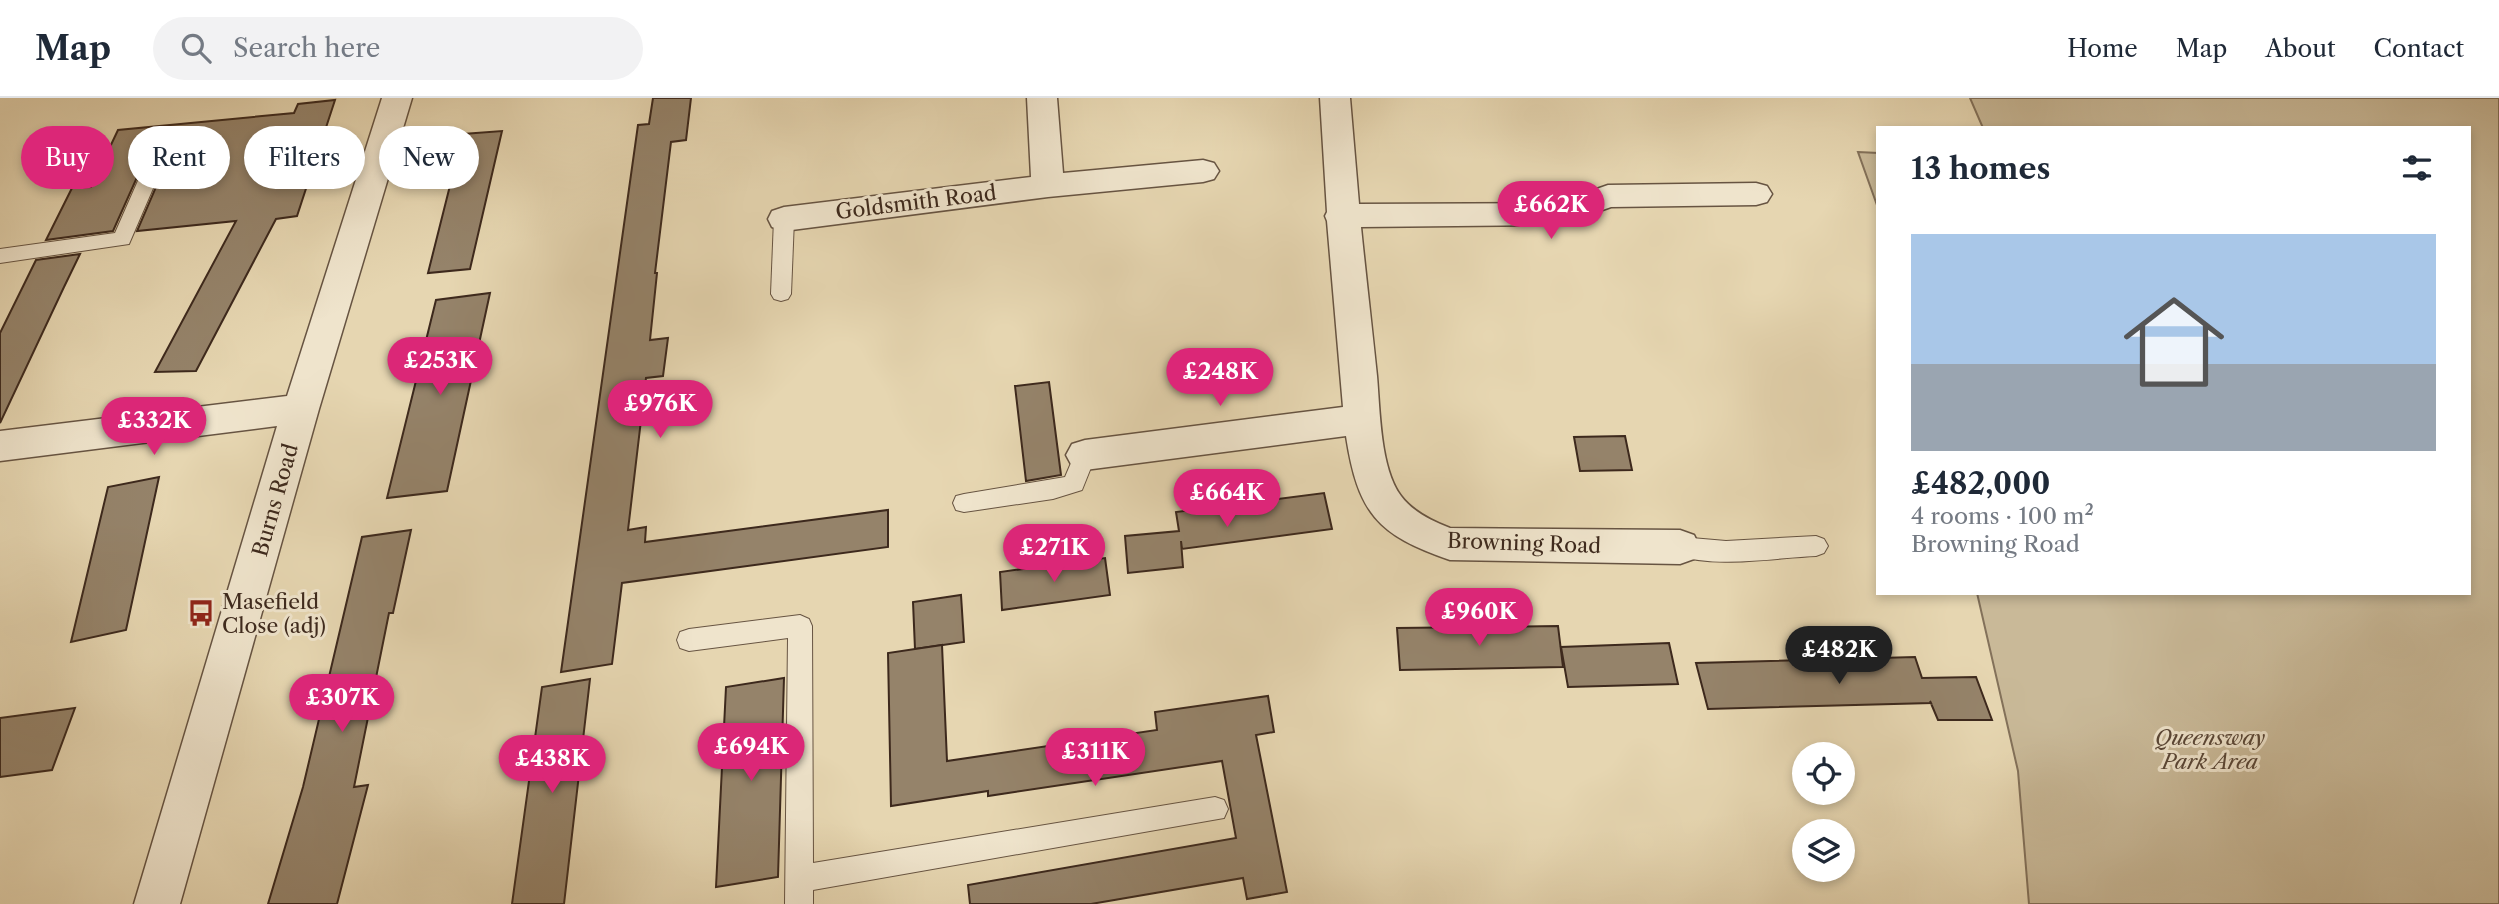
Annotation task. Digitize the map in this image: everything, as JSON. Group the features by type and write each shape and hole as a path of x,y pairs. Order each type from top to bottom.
{"street":[{"name":"Burns Road","path":"157,904 301,410 397,98"},
{"path":"1042,98 1048,186"},
{"name":"Browning Road","path":"1335,98 1341,216 1363,419 1370,466 1387,506 1417,533 1450,544 1680,547"},
{"name":"Goldsmith Road","path":"784,219 1048,186 1203,172"},
{"path":"1341,216 1559,214 1608,196 1756,194"},
{"path":"0,446 301,410"},
{"path":"1084,455 1363,419"}],"lane":[{"path":"0,256 122,239 144,189"},
{"path":"781,294 784,219"},
{"path":"964,503 1053,490 1074,484 1084,455"},
{"path":"1680,547 1726,551 1816,546"},
{"path":"690,640 800,626 799,892 1215,809"}],"green space":[{"name":"Queensway Park Area","path":"1970,98 2499,98 2499,904 2029,904 2018,771 1977,595 2471,595 2471,126 1982,126"},
{"path":"1858,152 1876,153 1876,202"}],"building":[{"path":"653,98 691,98 686,140 671,142 650,340 668,338 663,376 646,378 628,530 646,527 645,542 888,510 888,547 622,583 612,664 561,672 638,125 649,124"},
{"path":"335,100 326,126 244,126 244,189 306,189 297,216 276,219 196,371 155,372 236,221 137,231 155,189 230,189 230,126 159,126 294,113 298,104"},
{"path":"128,129 128,189 132,189 113,231 46,240 72,189 114,189 114,138 118,130"},
{"path":"502,131 470,269 428,273 449,189 479,189 479,133"},
{"path":"80,254 0,423 0,333 36,260"},
{"path":"490,293 447,491 387,498 436,300"},
{"path":"1049,382 1061,475 1026,481 1015,386"},
{"path":"1625,436 1632,470 1580,471 1574,437"},
{"path":"159,477 126,630 71,642 108,487"},
{"path":"1324,493 1332,529 1182,549 1181,541 1183,567 1128,573 1125,536 1179,531 1176,512"},
{"path":"411,530 393,613 389,613 354,787 368,785 337,904 268,904 303,787 362,537"},
{"path":"1105,558 1110,595 1002,610 1000,572"},
{"path":"961,595 964,642 915,649 913,602"},
{"path":"1558,626 1563,667 1400,670 1397,628"},
{"path":"1669,643 1678,684 1568,687 1561,647"},
{"path":"942,645 947,761 1157,730 1155,712 1268,696 1274,732 1256,735 1287,892 1247,899 1243,878 1091,904 970,904 968,885 1236,838 1222,761 988,796 988,791 891,806 888,653"},
{"path":"1915,657 1922,678 1976,677 1992,720 1938,720 1931,703 1708,709 1696,663"},
{"path":"784,678 778,877 716,887 726,687"},
{"path":"590,679 564,904 512,904 542,687"},
{"path":"75,708 52,770 0,777 0,718"}],"place":[{"name":"Masefield Close (adj)","path":"201,613"}]}
